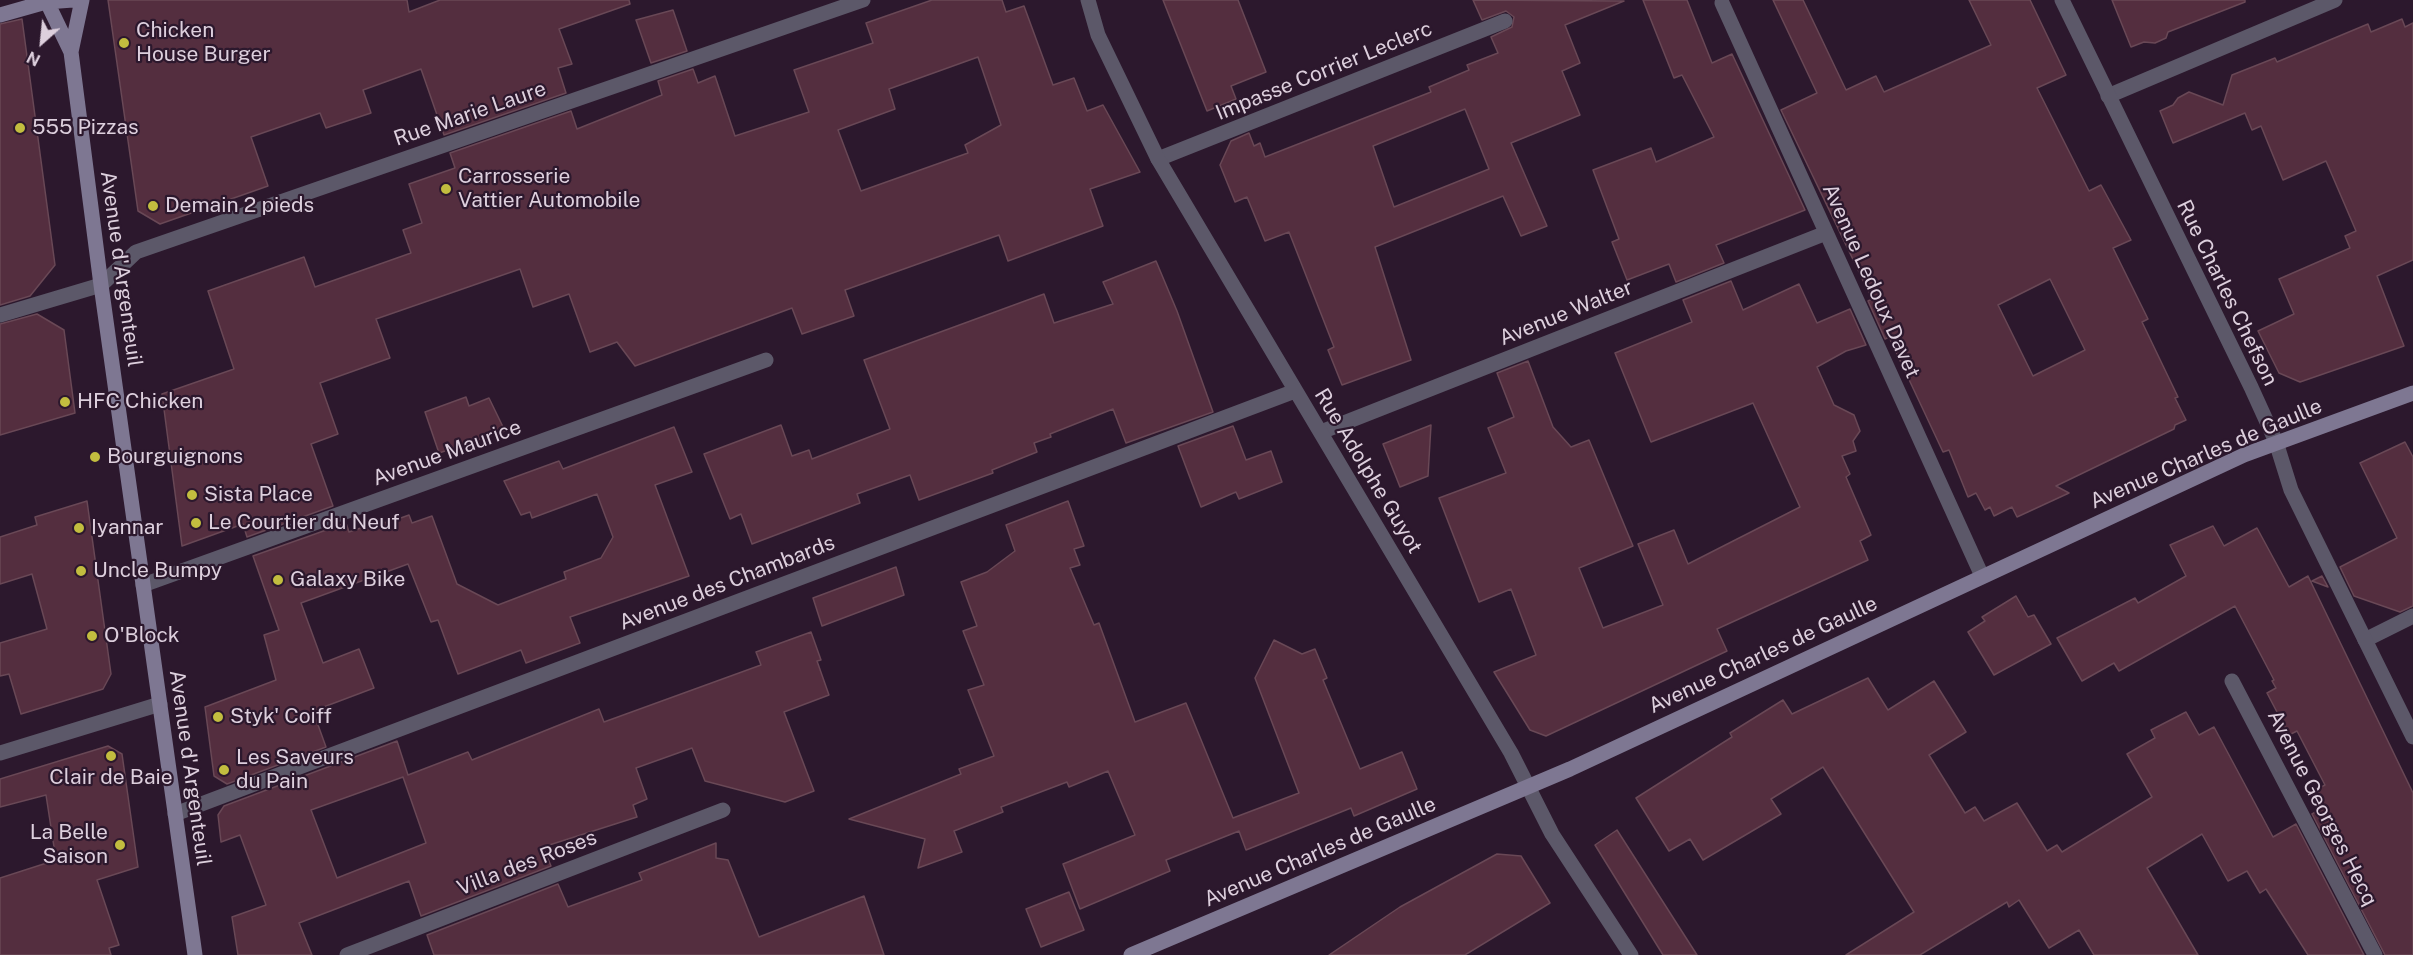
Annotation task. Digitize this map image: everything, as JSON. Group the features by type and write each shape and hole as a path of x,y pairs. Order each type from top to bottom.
{"street":[{"path":"0,15 46,1 73,0"},
{"name":"Avenue d'Argenteuil","path":"71,52 82,0"},
{"name":"Rue Marie Laure","path":"101,285 136,252 863,0"},
{"name":"Rue Adolphe Guyot","path":"1088,0 1098,36 1158,159 1529,787 1552,834 1631,955"},
{"name":"Rue Charles Chefson","path":"2062,0 2276,442 2291,490 2413,737"},
{"path":"2108,96 2335,0"},
{"name":"Avenue d'Argenteuil","path":"46,1 71,52 101,285 195,955"},
{"name":"Avenue Ledoux Davet","path":"1722,3 1982,576"},
{"name":"Impasse Corrier Leclerc","path":"1158,159 1505,21"},
{"name":"Avenue Walter","path":"1321,432 1827,233"},
{"path":"0,315 101,285"},
{"name":"Avenue Maurice","path":"143,585 766,360"},
{"name":"Avenue des Chambards","path":"175,814 1295,391"},
{"name":"Avenue Charles de Gaulle","path":"1131,955 1529,787 2276,442 2413,393"},
{"path":"2366,640 2413,616"},
{"name":"Avenue Georges Hecq","path":"2232,681 2375,955"},
{"path":"0,753 160,704"},
{"name":"Villa des Roses","path":"347,955 723,810"}],"building":[{"path":"108,0 407,0 409,12 440,0 629,0 630,4 559,29 572,64 558,68 566,93 444,135 421,69 363,90 371,113 326,128 320,113 251,137 268,186 160,224 138,211"},
{"path":"932,0 1002,0 1006,12 1024,6 1053,85 1074,78 1087,111 1103,105 1140,172 1090,189 1103,226 1008,261 999,235 845,290 854,316 802,334 792,308 635,366 617,342 590,352 569,294 533,307 520,269 376,319 390,358 320,383 338,434 311,444 333,506 247,537 243,524 182,546 162,394 234,369 208,291 304,257 315,287 411,253 403,230 422,223 409,184 455,168 450,153 571,111 577,129 662,95 658,81 693,69 698,83 715,76 735,136 809,112 794,70 873,43 866,23","holes":["978,57 1001,125 965,145 968,153 861,191 838,130 895,109 889,89"]},
{"path":"1163,0 1238,0 1266,72 1231,86 1236,99 1207,111"},
{"path":"1473,0 1624,1 1565,25 1580,63 1562,71 1580,115 1511,143 1547,226 1521,236 1503,196 1375,247 1411,360 1342,385 1328,350 1334,347 1289,232 1265,241 1247,197 1235,202 1220,165 1231,141 1249,133 1254,146 1260,143 1265,157 1431,92 1429,87 1469,70 1467,65 1498,53 1491,37 1512,27 1514,17 1506,11 1482,20","holes":["1465,109 1489,169 1394,207 1373,146"]},
{"path":"1643,0 1687,0 1712,63 1732,54 1805,210 1716,245 1724,263 1676,282 1669,264 1627,280 1612,242 1619,239 1593,170 1651,148 1656,162 1714,137 1682,75 1674,78"},
{"path":"1773,0 1803,0 1846,90 1876,76 1884,92 1991,45 1969,0 2030,0 2066,75 2037,88 2089,191 2101,185 2131,240 2113,248 2148,319 2142,322 2178,397 2175,398 2186,420 2175,425 2174,429 2056,486 2069,493 2017,517 2012,507 1994,516 1990,507 1985,510 1976,493 1968,497 1949,450 1943,452 1889,337 1885,339 1868,301 1872,299 1781,110 1817,93","holes":["2050,279 2085,350 2033,376 1998,305"]},
{"path":"2112,0 2245,0 2245,2 2168,32 2166,38 2155,43 2144,42 2131,47"},
{"path":"673,10 687,51 651,63 636,20"},
{"path":"22,19 55,265 30,296 0,305 0,24"},
{"path":"2402,19 2405,27 2413,23 2413,260 2377,276 2404,346 2300,382 2279,373 2258,331 2294,314 2279,279 2350,248 2345,236 2356,231 2326,161 2283,180 2261,126 2252,130 2245,113 2173,143 2160,111 2173,105 2178,98 2189,92 2223,105 2232,75 2275,58 2277,62 2368,24 2371,32"},
{"path":"1156,261 1177,311 1213,412 1126,443 1113,409 1050,434 1051,437 1034,443 1037,452 992,470 993,473 919,500 910,475 857,494 860,503 752,544 741,514 730,519 704,454 781,425 792,456 809,450 812,459 890,429 864,360 1044,294 1054,323 1113,304 1103,282"},
{"path":"1731,281 1743,310 1799,284 1817,323 1850,309 1866,345 1846,351 1817,367 1834,405 1854,415 1860,431 1853,441 1856,451 1842,456 1850,474 1846,477 1871,535 1860,541 1868,560 1717,629 1727,651 1546,736 1530,730 1494,672 1536,655 1511,589 1479,602 1439,498 1506,473 1488,428 1514,417 1497,373 1528,361 1553,427 1571,447 1589,440 1633,546 1579,568 1603,628 1663,605 1638,544 1674,530 1688,564 1800,507 1753,403 1651,442 1615,353 1692,322 1683,300"},
{"path":"37,314 64,330 75,413 0,435 0,324"},
{"path":"466,397 469,406 489,398 505,431 439,453 425,412"},
{"path":"1431,425 1428,476 1400,487 1383,444"},
{"path":"1233,426 1246,460 1271,451 1282,482 1239,499 1236,492 1201,507 1178,446"},
{"path":"674,427 692,472 655,485 689,576 570,617 580,643 526,663 521,650 458,674 438,620 431,622 408,564 301,603 323,663 359,649 374,688 313,711 326,747 227,784 214,776 205,707 276,680 264,635 279,630 253,556 346,523 349,532 381,521 387,523 409,515 412,523 432,516 457,584 498,605 566,579 564,572 601,558 613,537 597,494 532,518 530,512 521,515 504,481 559,461 563,469"},
{"path":"2405,442 2413,457 2413,606 2400,612 2354,596 2340,567 2397,538 2360,463"},
{"path":"87,501 111,674 103,689 21,714 9,674 0,676 0,643 47,629 32,574 0,584 0,537 37,525 35,517"},
{"path":"1068,501 1084,546 1074,549 1080,565 1070,568 1094,625 1099,623 1135,722 1186,703 1233,818 1299,793 1255,678 1274,640 1302,654 1315,649 1327,678 1323,680 1360,769 1402,752 1417,789 1354,816 1351,808 1246,850 1239,831 1166,860 1170,871 1080,909 1063,864 1135,835 1108,771 1069,787 1067,782 1001,807 1003,812 954,831 962,852 918,868 925,839 849,819 961,774 959,769 994,756 968,690 984,685 963,631 977,626 961,582 987,572 1015,551 1006,525"},
{"path":"2213,526 2224,546 2257,528 2289,587 2308,576 2413,793 2413,955 2385,955 2312,814 2325,807 2317,789 2325,785 2297,731 2289,735 2267,693 2276,688 2272,681 2274,680 2235,606 2119,671 2114,663 2082,681 2057,638 2135,598 2138,603 2186,576 2170,545"},
{"path":"896,567 904,595 822,626 813,598"},
{"path":"2322,576 2328,587 2312,581"},
{"path":"2016,596 2028,617 2034,615 2051,644 1994,675 1968,632 1985,621 1982,617"},
{"path":"811,632 821,660 817,661 829,695 784,712 814,791 785,802 705,781 692,748 636,768 647,799 633,805 637,817 543,847 551,866 421,916 409,881 299,923 312,955 238,955 232,917 266,905 240,835 221,842 218,815 224,806 397,741 408,775 468,752 472,760 599,709 604,722 761,665 756,652","holes":["403,777 426,843 337,878 311,810"]},
{"path":"1868,678 1888,710 1934,681 1966,732 1929,755 1965,813 1975,807 1984,821 2017,803 2047,851 2057,845 2062,852 2152,797 2127,754 2155,738 2151,730 2186,712 2199,735 2214,727 2273,837 2296,824 2364,955 2308,955 2266,889 2260,893 2247,871 2228,881 2202,834 2147,868 2198,955 2094,955 2079,930 2049,948 2019,900 2009,907 2007,902 1920,955 1846,955 1914,912 1823,767 1771,799 1781,814 1703,860 1690,839 1669,851 1636,798 1732,737 1730,733 1783,700 1792,714"},
{"path":"108,746 122,754 138,867 97,880 119,945 109,948 111,955 0,955 0,878 56,860 46,795 0,807 0,779"},
{"path":"1617,830 1697,955 1663,955 1595,845"},
{"path":"716,843 716,858 728,860 759,937 864,896 884,955 434,955 427,935 558,884 568,907 642,880 639,873"},
{"path":"1497,854 1521,856 1550,903 1465,955 1329,955 1400,907"},
{"path":"1069,892 1084,930 1041,947 1026,909"}],"place":[{"name":"Chicken House Burger","path":"124,43"},
{"name":"555 Pizzas","path":"20,128"},
{"name":"Carrosserie Vattier Automobile","path":"446,189"},
{"name":"Demain 2 pieds","path":"153,206"},
{"name":"HFC Chicken","path":"65,402"},
{"name":"Bourguignons","path":"95,457"},
{"name":"Sista Place","path":"192,495"},
{"name":"Le Courtier du Neuf","path":"196,523"},
{"name":"Iyannar","path":"79,528"},
{"name":"Uncle Bumpy","path":"81,571"},
{"name":"Galaxy Bike","path":"278,580"},
{"name":"O'Block","path":"92,636"},
{"name":"Styk' Coiff","path":"218,717"},
{"name":"Clair de Baie","path":"111,756"},
{"name":"Les Saveurs du Pain","path":"224,770"},
{"name":"La Belle Saison","path":"120,845"}]}
